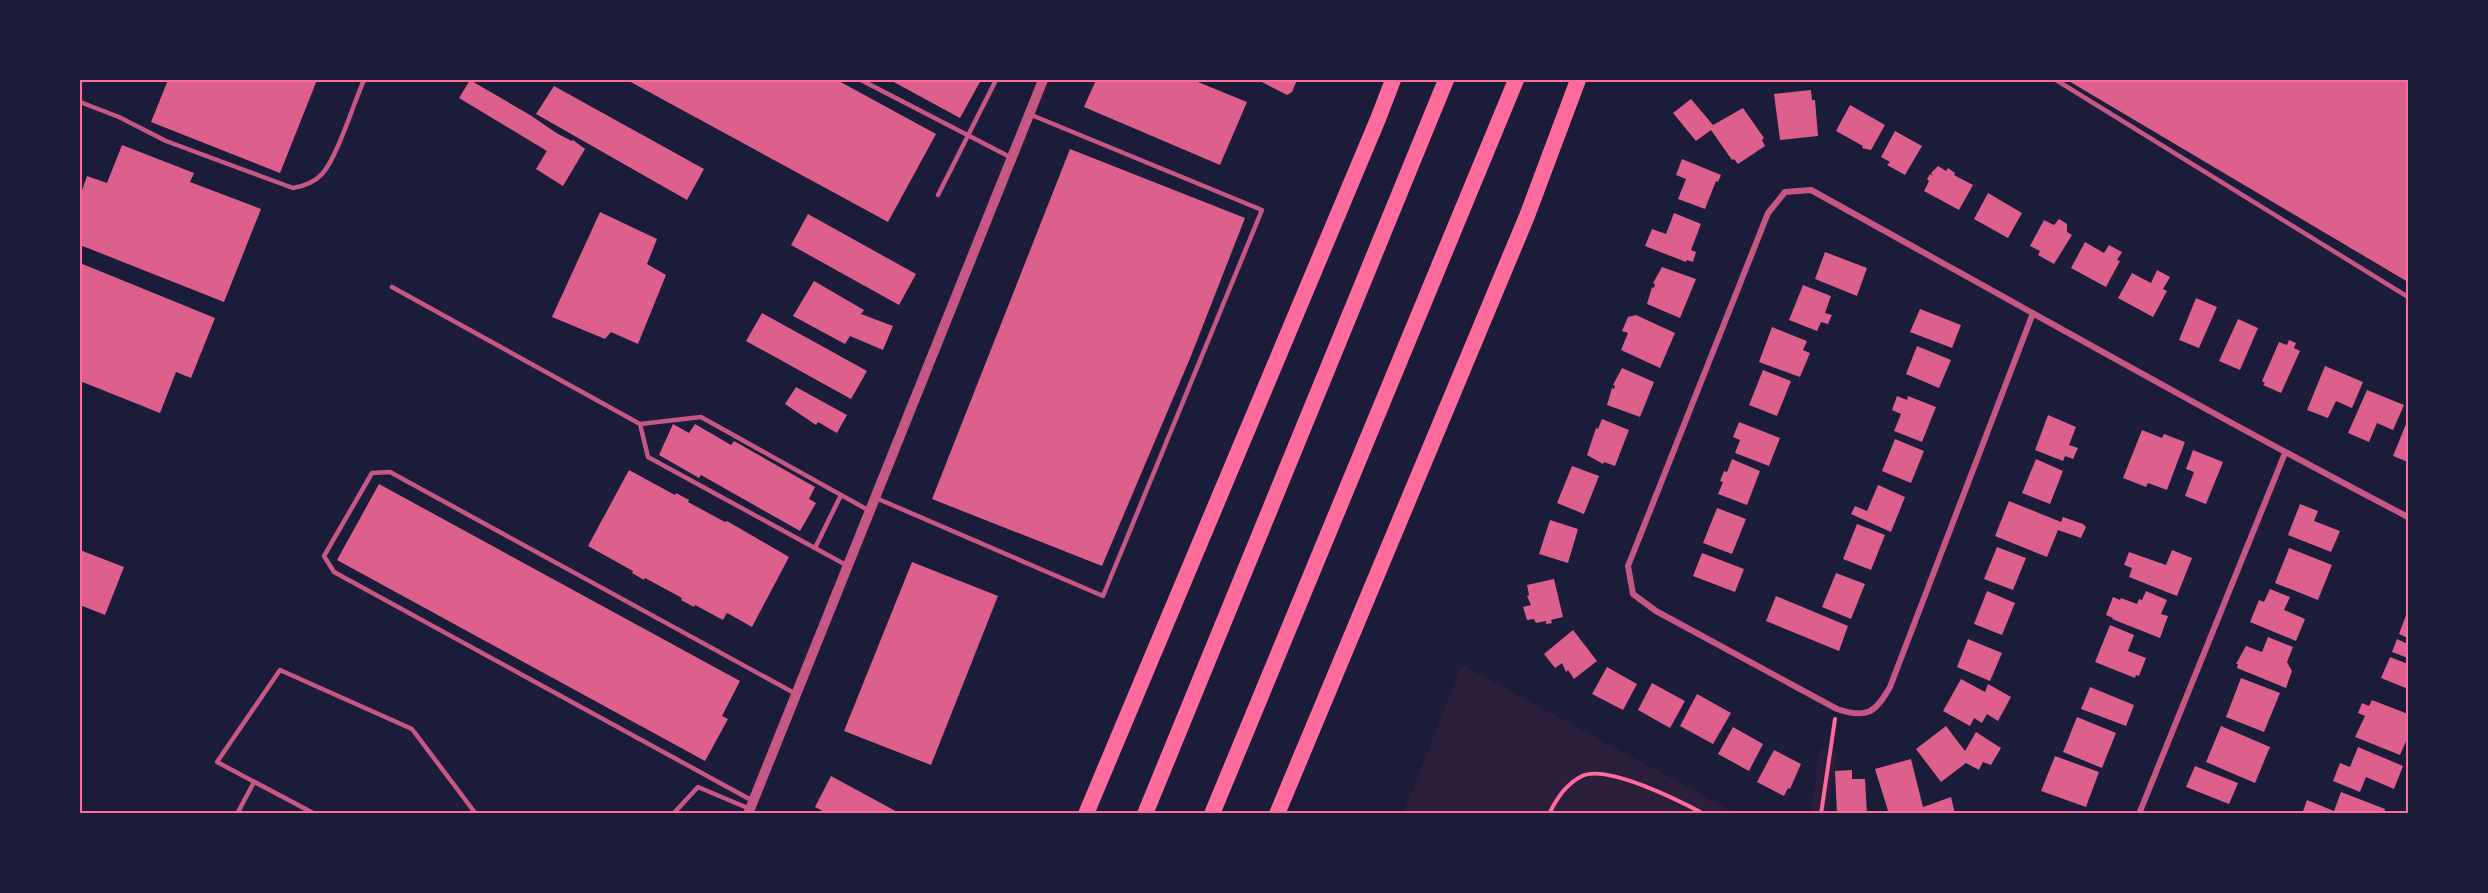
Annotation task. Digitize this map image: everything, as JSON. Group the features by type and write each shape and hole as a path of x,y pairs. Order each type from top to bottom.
{"highway":[{"path":"1086,813 1393,80"},
{"path":"1145,813 1446,80"},
{"path":"1212,813 1516,80"},
{"path":"1277,813 1527,216 1578,80"}],"street":[{"path":"751,808 1042,80"},
{"path":"2033,313 1890,687 1881,703 1872,711 1856,715 1837,709 1656,611 1633,594 1628,566 1768,213 1785,192 1811,190 2033,313 2285,453 2409,517"},
{"path":"2139,813 2285,453"}],"lane":[{"path":"80,102 119,117 166,141 293,188 308,185 322,175 332,159 364,80"},
{"path":"861,80 1012,158"},
{"path":"938,195 996,80"},
{"path":"2056,80 2409,297"},
{"path":"876,498 1103,596 1262,210 1029,114"},
{"path":"392,287 640,424 701,417 871,512"},
{"path":"640,424 648,457 849,566"},
{"path":"751,808 334,572 324,556 372,473 390,472 796,694"},
{"path":"815,548 840,495"},
{"path":"315,813 217,762 279,670 412,729 476,813"},
{"path":"237,813 254,782"},
{"path":"673,813 699,787 751,808"}],"path":[{"path":"1821,813 1837,709"},
{"path":"1549,813 1561,792 1583,775 1611,774 1694,811 1704,813"}],"shaded area":[{"path":"1462,665 1736,813 1403,814"},
{"path":"1820,748 1837,752 1828,813 1810,814"}],"building":[{"path":"168,80 317,80 280,173 151,122"},
{"path":"470,80 585,149 563,186 536,169 547,151 459,98"},
{"path":"627,80 837,80 936,134 888,222"},
{"path":"890,80 981,80 960,118"},
{"path":"1096,80 1193,80 1247,102 1220,165 1084,107"},
{"path":"1258,80 1297,80 1292,92 1287,95"},
{"path":"2067,80 2408,80 2408,282"},
{"path":"554,86 704,169 687,200 536,114"},
{"path":"1811,90 1812,100 1815,100 1818,136 1780,140 1774,94"},
{"path":"1691,99 1713,125 1743,108 1764,138 1762,140 1765,146 1738,164 1734,159 1732,160 1711,130 1696,141 1673,113"},
{"path":"1850,105 1885,125 1871,150 1862,148 1863,146 1836,131"},
{"path":"1895,131 1922,146 1905,175 1887,165 1890,162 1881,157"},
{"path":"122,145 194,173 190,182 261,209 224,302 80,245 80,196 87,176 107,183"},
{"path":"1070,149 1245,218 1191,356 1102,566 932,499"},
{"path":"1682,159 1721,175 1718,182 1716,181 1705,209 1678,199 1686,179 1676,175"},
{"path":"1938,166 1946,171 1948,168 1955,173 1954,175 1973,185 1959,210 1924,191 1929,181 1927,179 1930,174 1933,176 1931,173"},
{"path":"1988,193 2022,213 2008,238 1974,219"},
{"path":"600,212 657,239 647,264 666,275 638,344 611,332 605,339 552,317"},
{"path":"1674,213 1701,224 1691,250 1696,252 1693,262 1687,260 1686,262 1645,246 1652,229 1666,234"},
{"path":"808,214 916,274 899,305 791,245"},
{"path":"2059,219 2067,224 2067,232 2072,235 2054,264 2038,255 2040,251 2030,246 2044,220 2054,225"},
{"path":"2085,242 2104,253 2109,245 2122,252 2117,260 2120,261 2106,287 2071,268"},
{"path":"1825,252 1867,268 1857,296 1815,279"},
{"path":"80,263 215,318 191,378 176,372 160,413 80,381"},
{"path":"1662,267 1696,279 1680,318 1647,304 1652,287 1654,288 1653,283"},
{"path":"2157,270 2170,277 2163,289 2167,291 2153,317 2118,298 2132,273 2151,283"},
{"path":"814,281 864,310 861,314 893,326 883,350 850,336 845,344 793,316"},
{"path":"1803,285 1831,296 1825,313 1832,315 1828,324 1821,322 1817,331 1789,320"},
{"path":"2196,298 2217,307 2199,348 2179,340"},
{"path":"1920,309 1961,325 1952,348 1910,332"},
{"path":"762,313 867,371 851,399 746,341"},
{"path":"1636,315 1675,333 1660,368 1621,350 1628,333 1622,331 1628,317"},
{"path":"2238,319 2258,328 2240,370 2219,361"},
{"path":"1772,327 1807,341 1803,350 1810,353 1800,377 1759,362"},
{"path":"2289,340 2296,343 2294,348 2300,351 2281,393 2263,385 2265,383 2262,381 2279,342 2287,345"},
{"path":"1917,346 1951,360 1939,388 1906,374"},
{"path":"2325,366 2363,382 2352,408 2336,401 2328,418 2307,410"},
{"path":"1622,368 1654,382 1640,417 1607,405 1612,388 1614,389 1615,386 1613,385"},
{"path":"1763,370 1791,381 1777,416 1749,405"},
{"path":"796,387 847,415 837,433 818,422 816,425 785,404"},
{"path":"2367,390 2404,405 2393,430 2377,423 2369,442 2348,433"},
{"path":"1897,396 1907,400 1908,396 1936,407 1922,442 1894,431 1901,414 1892,410"},
{"path":"2048,415 2076,427 2069,445 2078,448 2073,459 2065,456 2063,461 2035,450"},
{"path":"1602,419 1629,430 1615,466 1604,462 1603,464 1587,455 1596,428 1598,429"},
{"path":"2408,419 2408,462 2393,456"},
{"path":"1739,422 1780,438 1769,466 1735,453 1740,440 1733,437"},
{"path":"673,424 689,433 695,424 731,445 734,441 815,487 809,499 816,503 800,531 701,475 699,478 659,455"},
{"path":"2142,430 2162,438 2164,434 2185,442 2167,490 2148,483 2146,487 2123,478"},
{"path":"1895,439 1924,451 1911,483 1882,471"},
{"path":"2193,450 2223,462 2206,504 2185,496 2194,472 2186,469"},
{"path":"1732,459 1760,471 1747,505 1718,494 1723,482 1720,481 1724,471 1727,472"},
{"path":"2036,459 2063,471 2050,504 2022,493"},
{"path":"1572,466 1599,476 1584,514 1557,503"},
{"path":"629,470 689,500 688,502 727,521 789,557 752,627 727,613 723,620 695,605 694,607 681,600 682,598 645,578 644,580 632,573 633,571 588,546"},
{"path":"379,484 740,681 722,716 728,719 705,761 337,560"},
{"path":"1878,485 1905,497 1891,532 1851,514 1855,506 1867,511"},
{"path":"2009,501 2061,522 2063,517 2086,527 2081,538 2058,530 2047,557 1995,536"},
{"path":"2300,504 2318,511 2314,521 2340,531 2331,552 2288,535"},
{"path":"1717,508 1746,519 1732,554 1703,543"},
{"path":"1550,520 1578,529 1568,563 1539,554"},
{"path":"1857,524 1885,535 1871,570 1843,559"},
{"path":"1997,547 2026,558 2013,590 1984,579"},
{"path":"2289,548 2332,565 2318,600 2275,583"},
{"path":"80,550 124,567 105,615 80,605"},
{"path":"2172,550 2192,558 2177,596 2129,577 2132,568 2124,565 2129,552 2166,565"},
{"path":"1702,553 1744,569 1735,592 1693,576"},
{"path":"912,562 998,596 931,765 844,731"},
{"path":"1836,573 1865,584 1851,619 1822,607"},
{"path":"1554,579 1563,617 1546,624 1546,621 1536,623 1534,619 1527,620 1523,607 1531,605 1527,596 1529,595 1527,585"},
{"path":"2270,589 2290,597 2284,610 2305,619 2296,641 2250,622 2259,600 2264,602"},
{"path":"1987,591 2015,603 2002,635 1974,624"},
{"path":"2146,591 2167,600 2161,614 2168,616 2160,638 2106,615 2113,597 2137,604 2139,599 2142,600"},
{"path":"1776,596 1848,626 1839,651 1766,621"},
{"path":"2408,610 2408,638 2399,634"},
{"path":"2110,625 2134,635 2128,651 2146,658 2139,676 2136,675 2135,678 2095,662"},
{"path":"1573,630 1597,661 1574,679 1568,670 1566,672 1562,663 1555,668 1544,654"},
{"path":"2268,637 2293,647 2287,662 2292,671 2286,688 2237,668 2238,664 2236,664 2246,646 2262,652"},
{"path":"1968,639 2002,653 1990,681 1957,667"},
{"path":"2397,639 2408,644 2408,658 2392,652"},
{"path":"2390,657 2408,664 2408,689 2381,678"},
{"path":"1607,667 1637,684 1623,710 1592,694"},
{"path":"2241,678 2280,693 2264,732 2226,717"},
{"path":"1961,679 1985,692 1988,684 2011,697 1998,721 1987,714 1982,723 1974,718 1970,726 1943,711"},
{"path":"1652,683 1685,701 1670,728 1638,710"},
{"path":"2090,687 2134,705 2126,726 2081,709"},
{"path":"1697,694 1731,713 1713,744 1680,726"},
{"path":"2372,700 2408,714 2408,737 2400,755 2355,737 2365,716 2358,713 2362,703 2369,706"},
{"path":"2077,717 2116,733 2102,768 2063,752"},
{"path":"1946,726 1965,751 1976,732 2001,748 1991,765 1983,762 1979,770 1966,763 1941,782 1916,749"},
{"path":"2221,726 2270,747 2255,783 2206,762"},
{"path":"1733,727 1763,744 1749,771 1718,754"},
{"path":"2358,747 2403,766 2394,789 2366,777 2360,792 2333,781 2340,763 2350,767"},
{"path":"1774,750 1801,764 1790,789 1788,788 1784,796 1757,782"},
{"path":"2055,756 2099,772 2086,807 2041,791"},
{"path":"1911,759 1923,807 1951,797 1955,814 1889,814 1875,769"},
{"path":"2195,766 2238,783 2229,804 2186,787"},
{"path":"1852,770 1852,779 1865,779 1867,814 1837,814 1835,771"},
{"path":"831,776 901,814 828,814 815,807"},
{"path":"2341,792 2385,809 2384,814 2302,814 2307,800 2334,811"}]}
